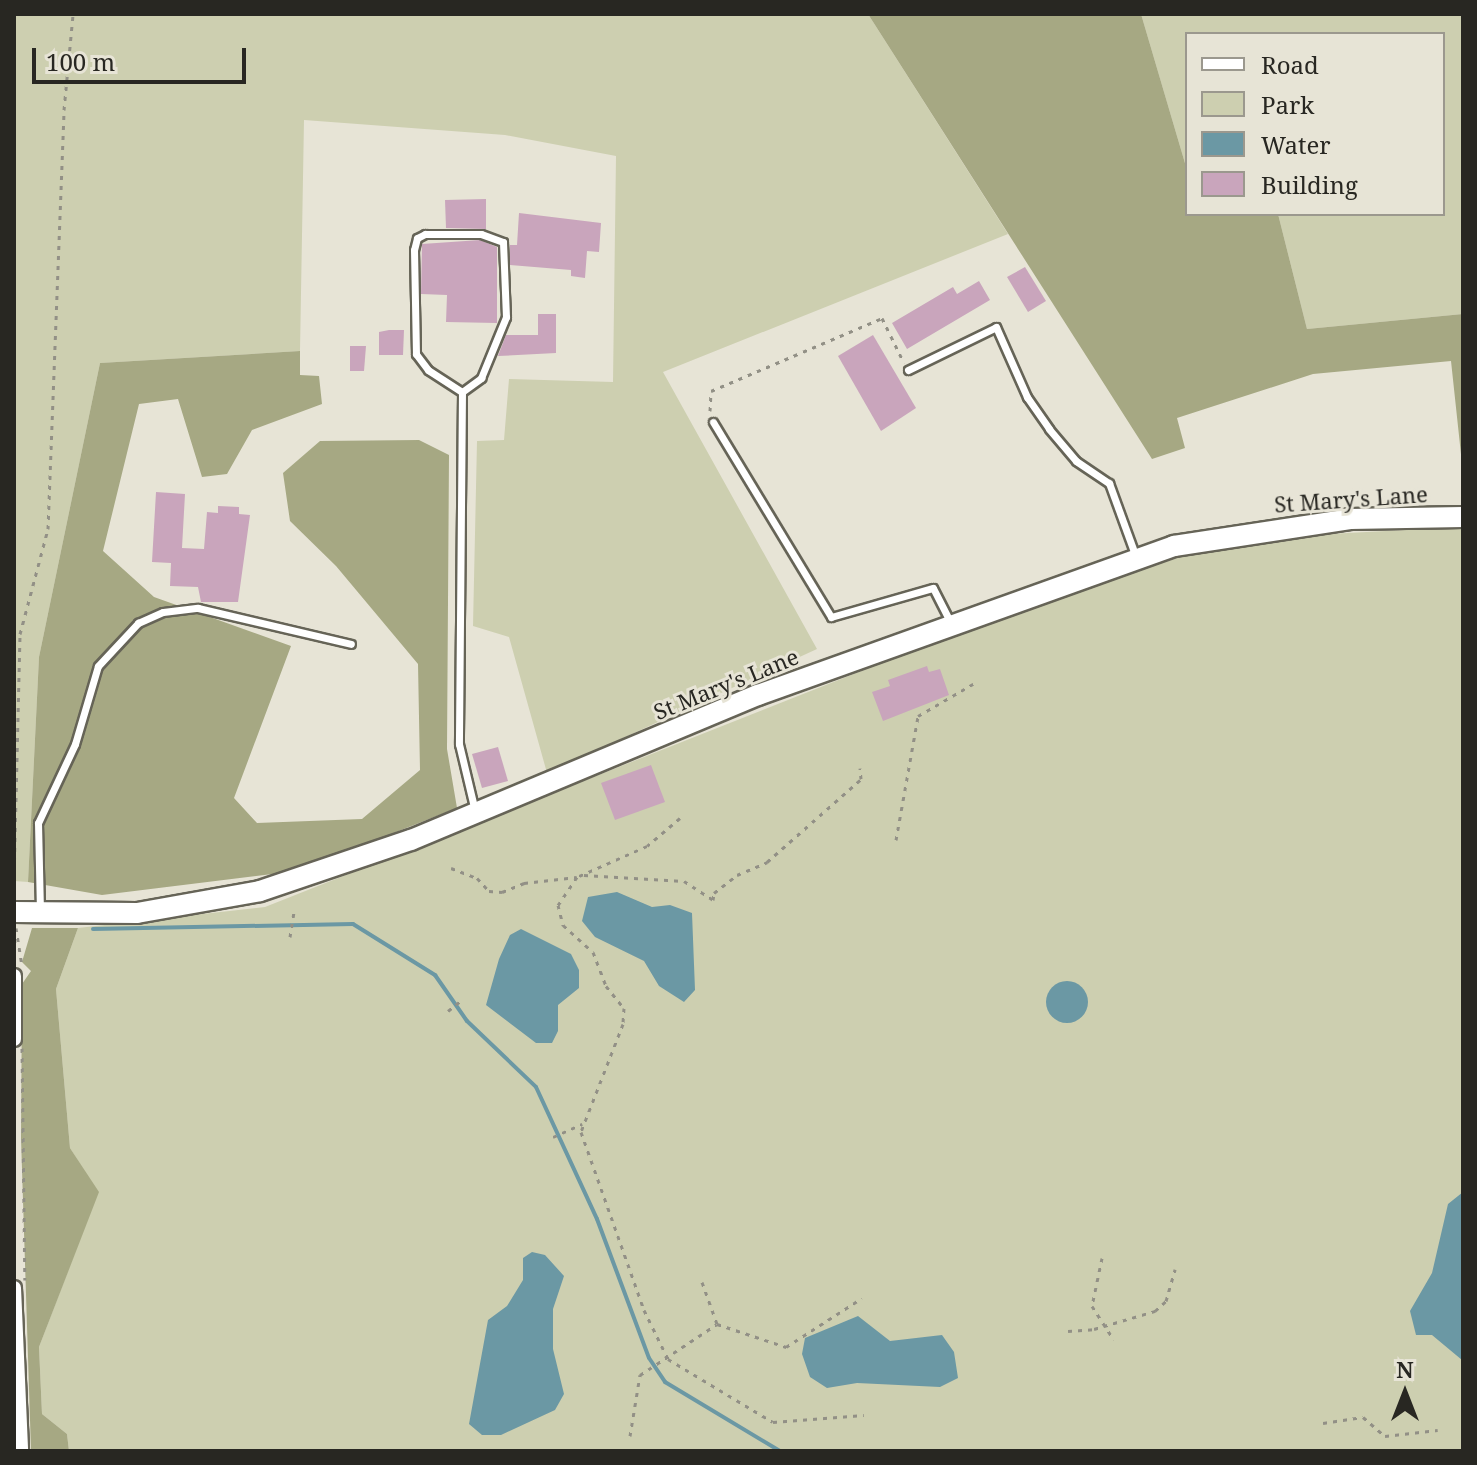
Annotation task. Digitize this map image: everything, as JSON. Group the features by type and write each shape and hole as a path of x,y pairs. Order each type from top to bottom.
{"main road":[{"name":"St Mary's Lane","path":"14,915 137,913 245,895 476,814 758,695 1136,557 1270,528 1350,519 1463,517"}],"street":[{"path":"18,976 18,1038"},
{"path":"19,1285 21,1451"}],"lane":[{"path":"462,392 428,370 416,354 414,250 417,238 425,234 481,234 503,242 506,317 486,370 462,392 459,744 476,814"},
{"path":"908,370 996,327 1027,397 1049,429 1076,461 1109,483 1136,557"},
{"path":"713,422 831,617 933,588 951,624"},
{"path":"40,913 38,823 75,744 98,666 138,623 163,612 198,608 351,644"}],"path":[{"path":"14,881 20,634 48,529 64,110 73,14"},
{"path":"713,422 711,391 882,318 908,370"},
{"path":"896,840 918,716 973,684"},
{"path":"451,868 477,878 489,891 502,892 524,883 633,874 684,881 713,900 737,875 767,862 861,779 860,768"},
{"path":"680,818 647,846 577,877 558,905 563,925 593,952 606,986 624,1008 623,1024 582,1124 604,1199 668,1359 773,1422 864,1415"},
{"path":"290,937 294,912"},
{"path":"14,915 18,976"},
{"path":"448,1011 463,999"},
{"path":"18,1038 19,1285"},
{"path":"553,1137 582,1124"},
{"path":"1102,1258 1092,1306 1114,1340"},
{"path":"1068,1331 1155,1311 1166,1301 1175,1269"},
{"path":"702,1282 717,1324"},
{"path":"717,1324 786,1347 862,1298"},
{"path":"630,1436 640,1375 717,1324"},
{"path":"1323,1423 1363,1417 1385,1436 1438,1430"}],"green space":[{"path":"14,14 868,14 1008,234 663,372 817,649 547,773 509,637 473,626 477,441 504,440 509,379 613,382 616,156 505,135 304,120 300,351 100,363 39,657 28,882 14,881"},
{"path":"868,14 1141,14 1185,163 1185,216 1279,216 1307,329 1463,314 1463,473 1451,361 1313,374 1177,418 1185,448 1152,459"},
{"path":"1141,14 1463,14 1463,314 1307,329 1279,216 1445,216 1445,32 1185,32 1185,163"},
{"path":"300,351 300,375 319,376 322,404 252,430 227,474 202,477 178,399 139,404 103,551 154,597 291,646 234,798 257,823 362,819 420,770 418,664 336,566 290,521 283,473 320,441 419,440 449,455 447,749 457,808 297,871 102,895 28,882 39,657 100,363"},
{"path":"1463,527 1463,1451 69,1451 67,1434 42,1414 39,1347 98,1192 70,1148 56,989 78,928 265,907 970,628 1177,558 1271,537"},
{"path":"32,928 78,928 56,989 70,1148 99,1192 39,1347 42,1414 67,1434 69,1451 31,1451 21,1138 22,984 31,971 22,962"}],"water":[{"path":"617,892 652,907 670,905 692,913 695,990 684,1002 659,986 644,961 595,937 582,921 588,897"},
{"path":"521,929 571,954 579,970 579,988 558,1005 558,1031 552,1043 536,1043 486,1005 499,959 510,935"},
{"path":"1067,981 1082,987 1088,1002 1082,1017 1067,1023 1052,1017 1046,1002 1052,987"},
{"path":"1463,1192 1462,1360 1432,1335 1416,1335 1410,1311 1432,1273 1448,1204"},
{"path":"532,1252 545,1255 564,1276 553,1309 553,1349 564,1394 555,1410 501,1435 482,1435 469,1424 488,1320 507,1306 523,1280 523,1258"},
{"path":"858,1316 890,1341 942,1335 954,1352 958,1378 940,1387 857,1383 827,1388 810,1377 802,1354 805,1338"}],"building":[{"path":"486,199 486,229 446,228 445,200"},
{"path":"519,213 601,223 599,252 587,251 585,278 571,276 571,270 510,265 510,245 517,245"},
{"path":"480,240 497,247 497,323 446,322 447,295 421,294 422,244"},
{"path":"1025,267 1046,301 1028,312 1007,277"},
{"path":"979,281 990,300 907,349 892,323 953,287 957,294"},
{"path":"538,314 556,314 556,353 498,356 506,335 538,335"},
{"path":"404,330 403,355 379,355 379,332"},
{"path":"873,335 916,408 881,431 838,356"},
{"path":"350,346 366,346 364,371 350,371"},
{"path":"156,492 185,494 182,548 204,549 207,512 218,513 218,506 239,507 239,514 250,515 238,602 201,602 198,587 170,586 171,563 152,562"},
{"path":"927,666 929,672 940,669 949,695 883,721 872,692 890,686 888,680"},
{"path":"498,747 508,781 482,788 472,754"},
{"path":"651,765 665,802 615,820 601,783"}],"waterway":[{"path":"93,929 353,924 435,975 467,1021 536,1087 597,1219 649,1358 665,1382 780,1451 790,1451"},
{"path":"1063,1451 1085,1451"}]}
